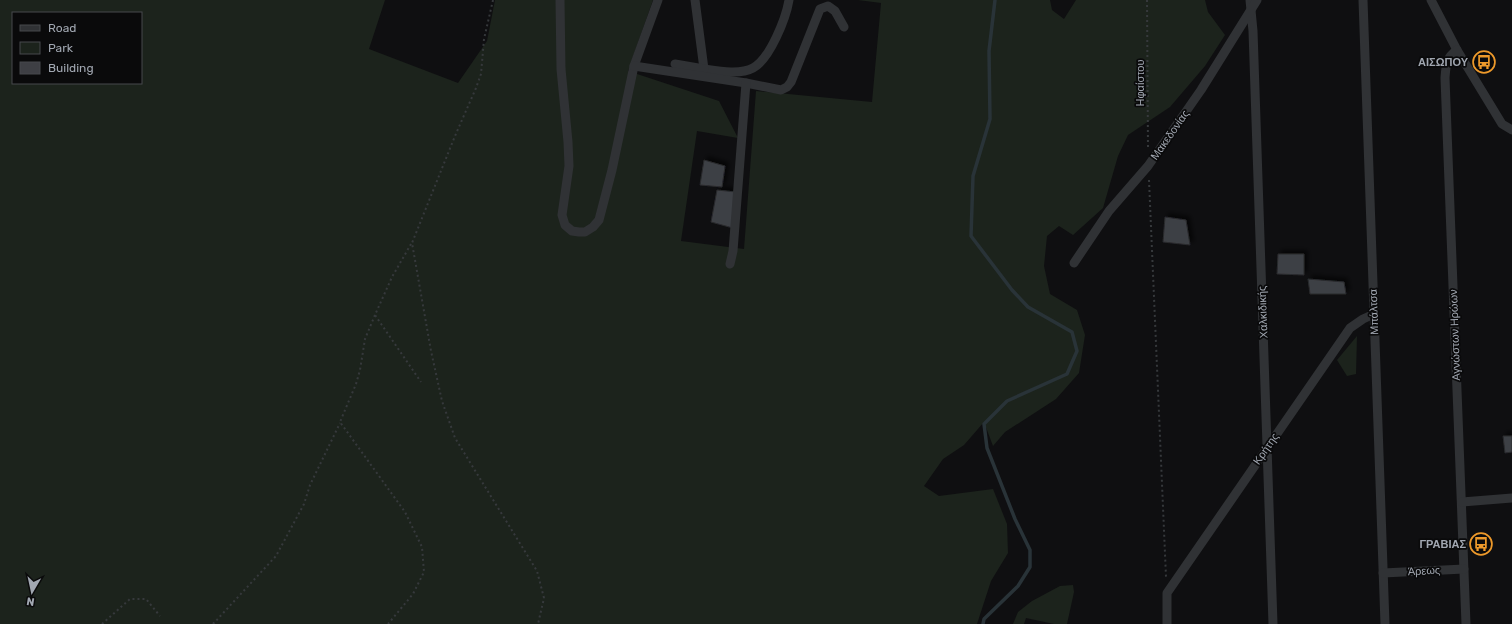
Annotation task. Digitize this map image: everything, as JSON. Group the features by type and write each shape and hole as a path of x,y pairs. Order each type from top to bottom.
{"street":[{"path":"560,0 562,77 568,142 568,166 562,215 565,225 572,231 585,232 600,220 634,66 658,0"},
{"path":"695,0 704,69"},
{"path":"675,64 731,72 753,68 763,59 779,33 789,0"},
{"name":"Χαλκιδικής","path":"1250,0 1253,31 1274,624"},
{"name":"Μακεδονίας","path":"1074,263 1109,211 1148,166 1201,90 1257,0"},
{"name":"Μπάλτσα","path":"1363,0 1385,624"},
{"path":"1433,2 1457,50 1502,124 1512,130"},
{"path":"634,66 746,83 781,90 787,87 791,82 820,9 828,6 844,27"},
{"name":"Αγνώστων Ηρώων","path":"1457,50 1449,56 1445,78 1466,624"},
{"path":"730,264 733,251 746,83"},
{"name":"Κρήτης","path":"1167,593 1350,328 1363,319 1374,314"},
{"path":"1462,502 1512,498"},
{"name":"Άρεως","path":"1383,573 1464,569"},
{"path":"1167,593 1167,624"}],"path":[{"path":"213,624 276,556 304,504 310,485 356,384 365,339 392,278 412,243 476,88 481,74 484,40 492,0"},
{"name":"Ηφαίστου","path":"1147,0 1148,166 1167,593"},
{"path":"412,243 430,351 442,401 455,438 537,571 544,598 538,624"},
{"path":"375,315 421,382"},
{"path":"340,422 405,512 422,547 424,572 413,594 388,624"},
{"path":"102,624 130,599 146,600 160,616"}],"green space":[{"path":"0,0 385,0 369,49 458,83 487,41 495,0 653,0 628,71 719,101 738,138 697,131 681,241 744,249 756,91 872,102 881,3 858,0 1050,0 1052,10 1064,19 1076,0 1205,0 1208,12 1225,35 1205,66 1170,107 1128,135 1118,156 1103,208 1073,235 1059,226 1047,236 1044,266 1050,294 1077,310 1085,335 1079,373 1056,399 1005,432 993,446 984,422 964,445 943,459 924,486 939,496 993,489 1007,524 1008,553 991,581 977,624 0,624"},
{"path":"1357,336 1356,374 1347,376 1337,360"},
{"path":"1073,585 1074,592 1067,624 1054,624 1026,618 1024,624 1013,624 1018,612 1032,601 1060,586"}],"building":[{"path":"704,160 725,166 722,187 700,185"},
{"path":"717,190 736,192 733,228 711,222"},
{"path":"1165,217 1186,220 1190,245 1163,242"},
{"path":"1278,254 1304,254 1304,275 1277,274"},
{"path":"1308,279 1344,282 1346,294 1310,294"},
{"path":"1503,436 1512,436 1512,452 1505,453"}],"waterway":[{"path":"983,624 984,619 1018,586 1030,567 1030,550 1015,519 987,448 984,424 1007,401 1067,374 1077,351 1072,332 1028,307 1012,290 971,236 973,176 990,119 989,51 995,0"}],"place":[{"name":"ΑΙΣΩΠΟΥ","path":"1484,62"},
{"name":"ΓΡΑΒΙΑΣ","path":"1481,544"}]}
